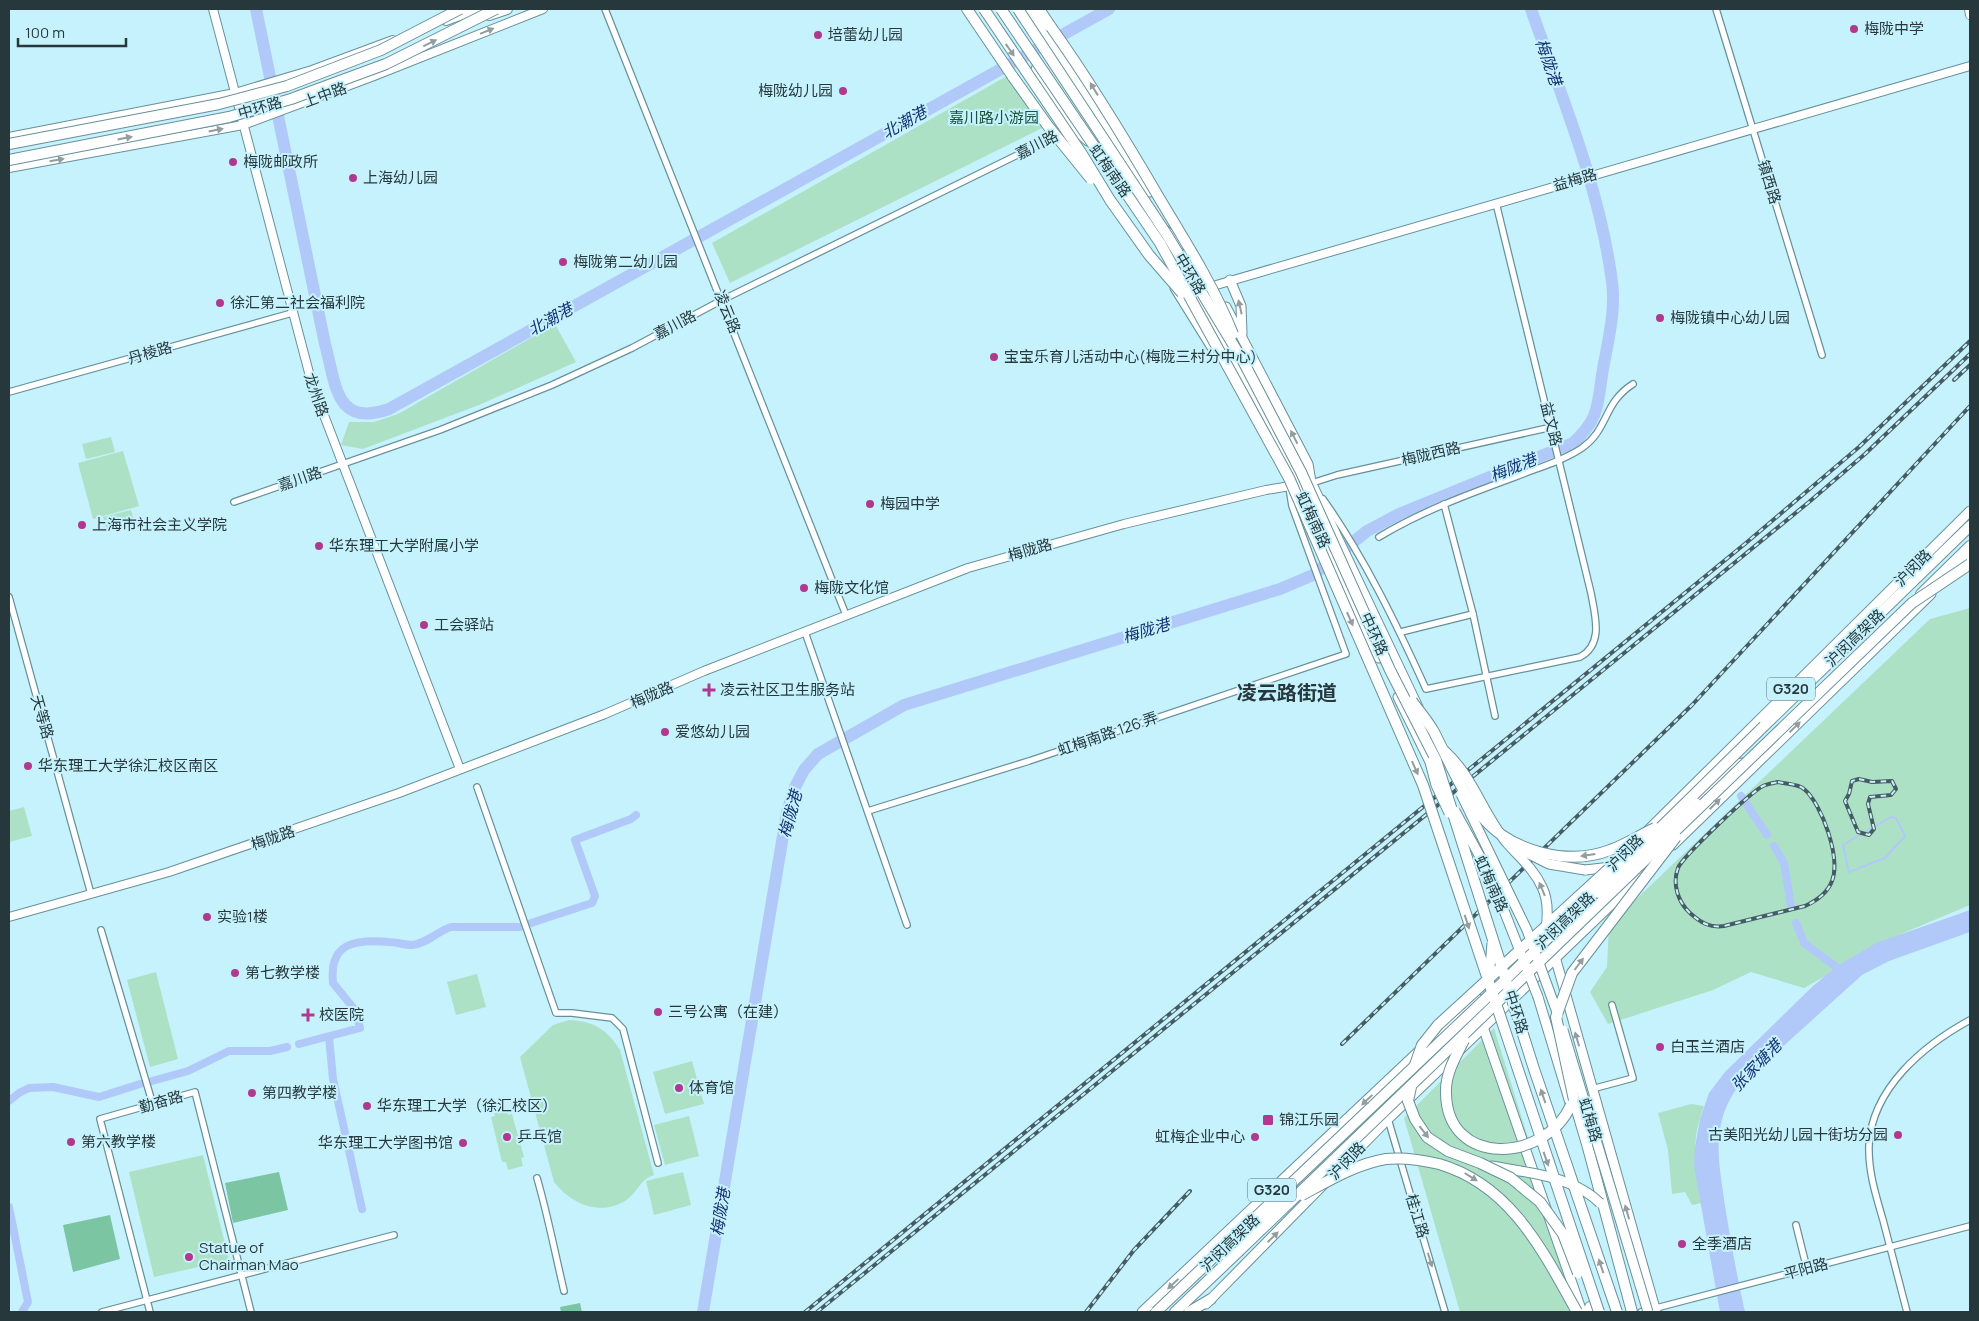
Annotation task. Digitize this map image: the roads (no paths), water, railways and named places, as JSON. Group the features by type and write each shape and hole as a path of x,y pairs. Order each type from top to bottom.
{"highway":[{"name":"中环路","path":"9,144 219,104 286,86 381,50 460,9"},
{"name":"中环路","path":"9,160 229,117 291,99 386,64 496,9"},
{"path":"476,20 507,9"},
{"path":"967,9 1048,126 1110,200"},
{"path":"984,9 1082,154 1110,200 1149,255 1192,304"},
{"name":"中环路","path":"999,9 1160,243 1289,478 1423,785 1520,1083 1599,1312"},
{"name":"中环路","path":"1019,9 1167,235 1243,361 1287,447 1390,670 1436,760 1534,1069 1616,1312"},
{"path":"1039,9 1043,30 1092,85 1221,304 1243,361"},
{"name":"沪闵高架路","path":"1176,1312 1468,1032 1970,526"},
{"name":"沪闵高架路","path":"1156,1312 1486,997 1912,603 1970,546"},
{"path":"1912,603 1970,564"},
{"path":"1390,670 1433,730 1466,793 1484,819 1511,840 1551,855 1576,857 1610,850 1655,828 1695,803"},
{"path":"1632,1312 1574,1100 1556,1017 1572,973 1695,803"},
{"path":"1592,1312 1563,1234 1540,1202 1511,1178 1480,1163 1448,1152 1427,1137 1415,1119 1408,1101 1416,1060 1422,1045 1453,1012 1655,828"},
{"path":"1468,1032 1449,1073 1446,1094 1450,1116 1454,1124 1470,1139 1487,1148 1500,1150 1520,1148 1548,1133 1558,1124 1571,1105"},
{"path":"1290,1201 1339,1176 1386,1160 1426,1161 1462,1171 1494,1192 1522,1222 1553,1269 1577,1312"},
{"path":"1188,1312 1197,1294"},
{"path":"1188,1312 1211,1299"}],"main road":[{"name":"虹梅南路","path":"999,9 1072,127 1092,144 1192,292 1259,406 1293,486 1430,762 1490,875 1514,937"},
{"name":"虹梅南路","path":"1019,9 1043,30"},
{"name":"虹梅南路","path":"1029,9 1043,30 1090,118 1132,179 1202,288 1287,447 1300,470 1311,482"},
{"name":"虹梅南路","path":"1058,60 1099,112 1183,244 1214,287 1242,335 1308,464 1311,482 1339,542 1527,930"},
{"name":"虹梅南路","path":"1072,127 1075,141 1086,163 1181,297 1293,486"},
{"path":"1053,138 1060,137 1075,141"},
{"path":"1129,159 1132,179"},
{"path":"1163,228 1183,244"},
{"path":"1230,280 1241,306 1242,335"},
{"path":"1270,389 1271,416"},
{"path":"1258,427 1259,406"},
{"name":"沪闵路","path":"1142,1312 1547,929 1970,511"},
{"name":"沪闵路","path":"1197,1312 1274,1237 1388,1119 1970,556"},
{"path":"1434,741 1454,758 1506,841 1524,860 1536,877 1545,896 1546,924 1541,954"},
{"name":"沪闵路","path":"1176,1312 1242,1250 1249,1238 1736,764 1760,761"},
{"path":"1156,1312 1249,1238 1364,1117 1474,1015 1486,993 1492,957 1490,922 1472,868 1436,785 1430,762"},
{"path":"1506,841 1549,864 1585,870 1611,867"},
{"name":"虹梅路","path":"1547,929 1554,960 1592,1089 1653,1311"},
{"name":"虹梅路","path":"1527,930 1552,993 1653,1311"},
{"name":"虹梅路","path":"1514,937 1538,997 1632,1312"},
{"path":"1474,998 1582,1312"},
{"path":"1480,1163 1560,1180 1593,1196 1600,1203"},
{"path":"1238,1271 1242,1250"}],"street":[{"name":"龙州路","path":"213,9 312,384 460,769"},
{"name":"上中路","path":"9,137 235,93 287,78 479,9"},
{"name":"上中路","path":"9,168 243,125 543,9"},
{"name":"凌云路","path":"605,9 846,615"},
{"name":"镇西路","path":"1716,9 1822,355"},
{"path":"1969,9 1970,15"},
{"name":"益梅路","path":"1181,297 1202,288 1214,287 1230,280 1970,66"},
{"name":"嘉川路","path":"234,502 515,401 632,348 722,300 1053,138 1099,112"},
{"name":"益文路","path":"1486,676 1580,657 1588,653 1596,637 1591,593 1496,203"},
{"name":"丹棱路","path":"9,392 292,313"},
{"path":"1379,536 1444,504 1581,449 1596,436 1614,398 1633,384"},
{"name":"梅陇西路","path":"1311,482 1552,427"},
{"path":"1311,482 1346,531 1356,553 1401,632 1426,689 1486,676"},
{"name":"梅陇路","path":"9,917 226,854 460,769 605,714 704,671 968,568 1202,505 1266,490 1293,486"},
{"name":"虹梅南路 126 弄","path":"868,811 1029,761 1346,654 1292,506 1293,486"},
{"path":"1444,504 1473,614 1495,716"},
{"name":"天等路","path":"9,597 91,894"},
{"path":"1401,632 1473,614"},
{"path":"805,632 907,925"},
{"path":"477,787 556,1013 572,1012 612,1018 623,1029 658,1163"},
{"path":"101,930 152,1105"},
{"path":"1592,1089 1633,1078 1612,1005"},
{"path":"1907,1312 1871,1177 1869,1144 1877,1114 1889,1090 1920,1054 1936,1040 1970,1020"},
{"name":"勤奋路","path":"150,1312 100,1119 195,1092 251,1312"},
{"name":"桂江路","path":"1388,1119 1446,1312"},
{"path":"537,1178 549,1220 555,1259 564,1291"},
{"path":"1796,1225 1807,1269"},
{"name":"平阳路","path":"1641,1312 1653,1311 1970,1226"},
{"path":"102,1312 394,1234"}],"water":[{"name":"张家塘港","path":"1970,910 1970,932 1889,961 1862,975 1737,1088 1728,1102 1720,1131 1719,1160 1745,1312 1720,1312 1694,1166 1700,1119 1709,1093 1725,1072 1813,986 1837,966 1876,943"}],"waterway":[{"name":"北潮港","path":"256,9 332,374 341,399 348,407 358,412 371,413 389,409 1109,9"},
{"name":"梅陇港","path":"703,1312 787,812 794,789 804,770 818,754 904,705 1280,589 1313,575 1367,531 1399,514 1573,443 1589,425 1598,401 1609,337 1613,303 1612,282 1599,212 1579,144 1531,9"},
{"path":"1741,796 1767,835"},
{"path":"531,923 592,903 595,896 575,840 631,819 636,815"},
{"path":"1891,817 1896,818 1905,836 1885,858 1849,872 1843,845 1891,817"},
{"path":"1774,846 1784,863 1791,906"},
{"path":"1796,923 1804,943 1843,972"},
{"path":"299,1044 360,1028 355,1010 333,983 335,959 346,946 376,941 412,945 427,940 451,927 520,927"},
{"path":"329,1037 333,1079 362,1209"},
{"path":"152,1081 188,1071 229,1051 270,1051 287,1047"},
{"path":"9,1101 29,1088 53,1087 99,1097 140,1084"},
{"path":"9,1207 28,1302 22,1312"}],"railway":[{"path":"805,1312 1746,543 1859,447 1970,341"},
{"path":"817,1312 1809,502 1865,454 1970,354"},
{"path":"1954,380 1970,365"},
{"path":"1342,1044 1692,705 1970,406"},
{"path":"1859,779 1872,782 1892,781 1896,789 1891,795 1870,797 1868,804 1874,829 1869,835 1858,832 1845,801 1852,781 1859,779"},
{"path":"1778,782 1802,787 1817,806 1832,846 1834,871 1830,886 1821,896 1805,906 1724,926 1714,926 1702,922 1686,909 1679,898 1676,886 1678,868 1704,838 1745,800 1763,786 1778,782"},
{"path":"1086,1312 1134,1250 1190,1191"}],"place":[{"name":"梅陇中学","path":"1854,29"},
{"name":"培蕾幼儿园","path":"818,35"},
{"name":"梅陇幼儿园","path":"843,91"},
{"name":"梅陇邮政所","path":"233,162"},
{"name":"上海幼儿园","path":"353,178"},
{"name":"梅陇第二幼儿园","path":"563,262"},
{"name":"徐汇第二社会福利院","path":"220,303"},
{"name":"梅陇镇中心幼儿园","path":"1660,318"},
{"name":"宝宝乐育儿活动中心(梅陇三村分中心)","path":"994,357"},
{"name":"梅园中学","path":"870,504"},
{"name":"上海市社会主义学院","path":"82,525"},
{"name":"华东理工大学附属小学","path":"319,546"},
{"name":"梅陇文化馆","path":"804,588"},
{"name":"工会驿站","path":"424,625"},
{"name":"凌云社区卫生服务站","path":"709,690"},
{"name":"爱悠幼儿园","path":"665,732"},
{"name":"华东理工大学徐汇校区南区","path":"28,766"},
{"name":"实验1楼","path":"207,917"},
{"name":"第七教学楼","path":"235,973"},
{"name":"三号公寓（在建）","path":"658,1012"},
{"name":"校医院","path":"308,1015"},
{"name":"白玉兰酒店","path":"1660,1047"},
{"name":"体育馆","path":"679,1088"},
{"name":"第四教学楼","path":"252,1093"},
{"name":"华东理工大学（徐汇校区）","path":"367,1106"},
{"name":"锦江乐园","path":"1268,1120"},
{"name":"古美阳光幼儿园十街坊分园","path":"1898,1135"},
{"name":"乒乓馆","path":"507,1137"},
{"name":"虹梅企业中心","path":"1255,1137"},
{"name":"第六教学楼","path":"71,1142"},
{"name":"华东理工大学图书馆","path":"463,1143"},
{"name":"全季酒店","path":"1682,1244"},
{"name":"Statue of Chairman Mao","path":"189,1257"}],"district":[{"name":"凌云路街道","path":"1287,693"}],"park label":[{"name":"嘉川路小游园","path":"994,118"}]}
